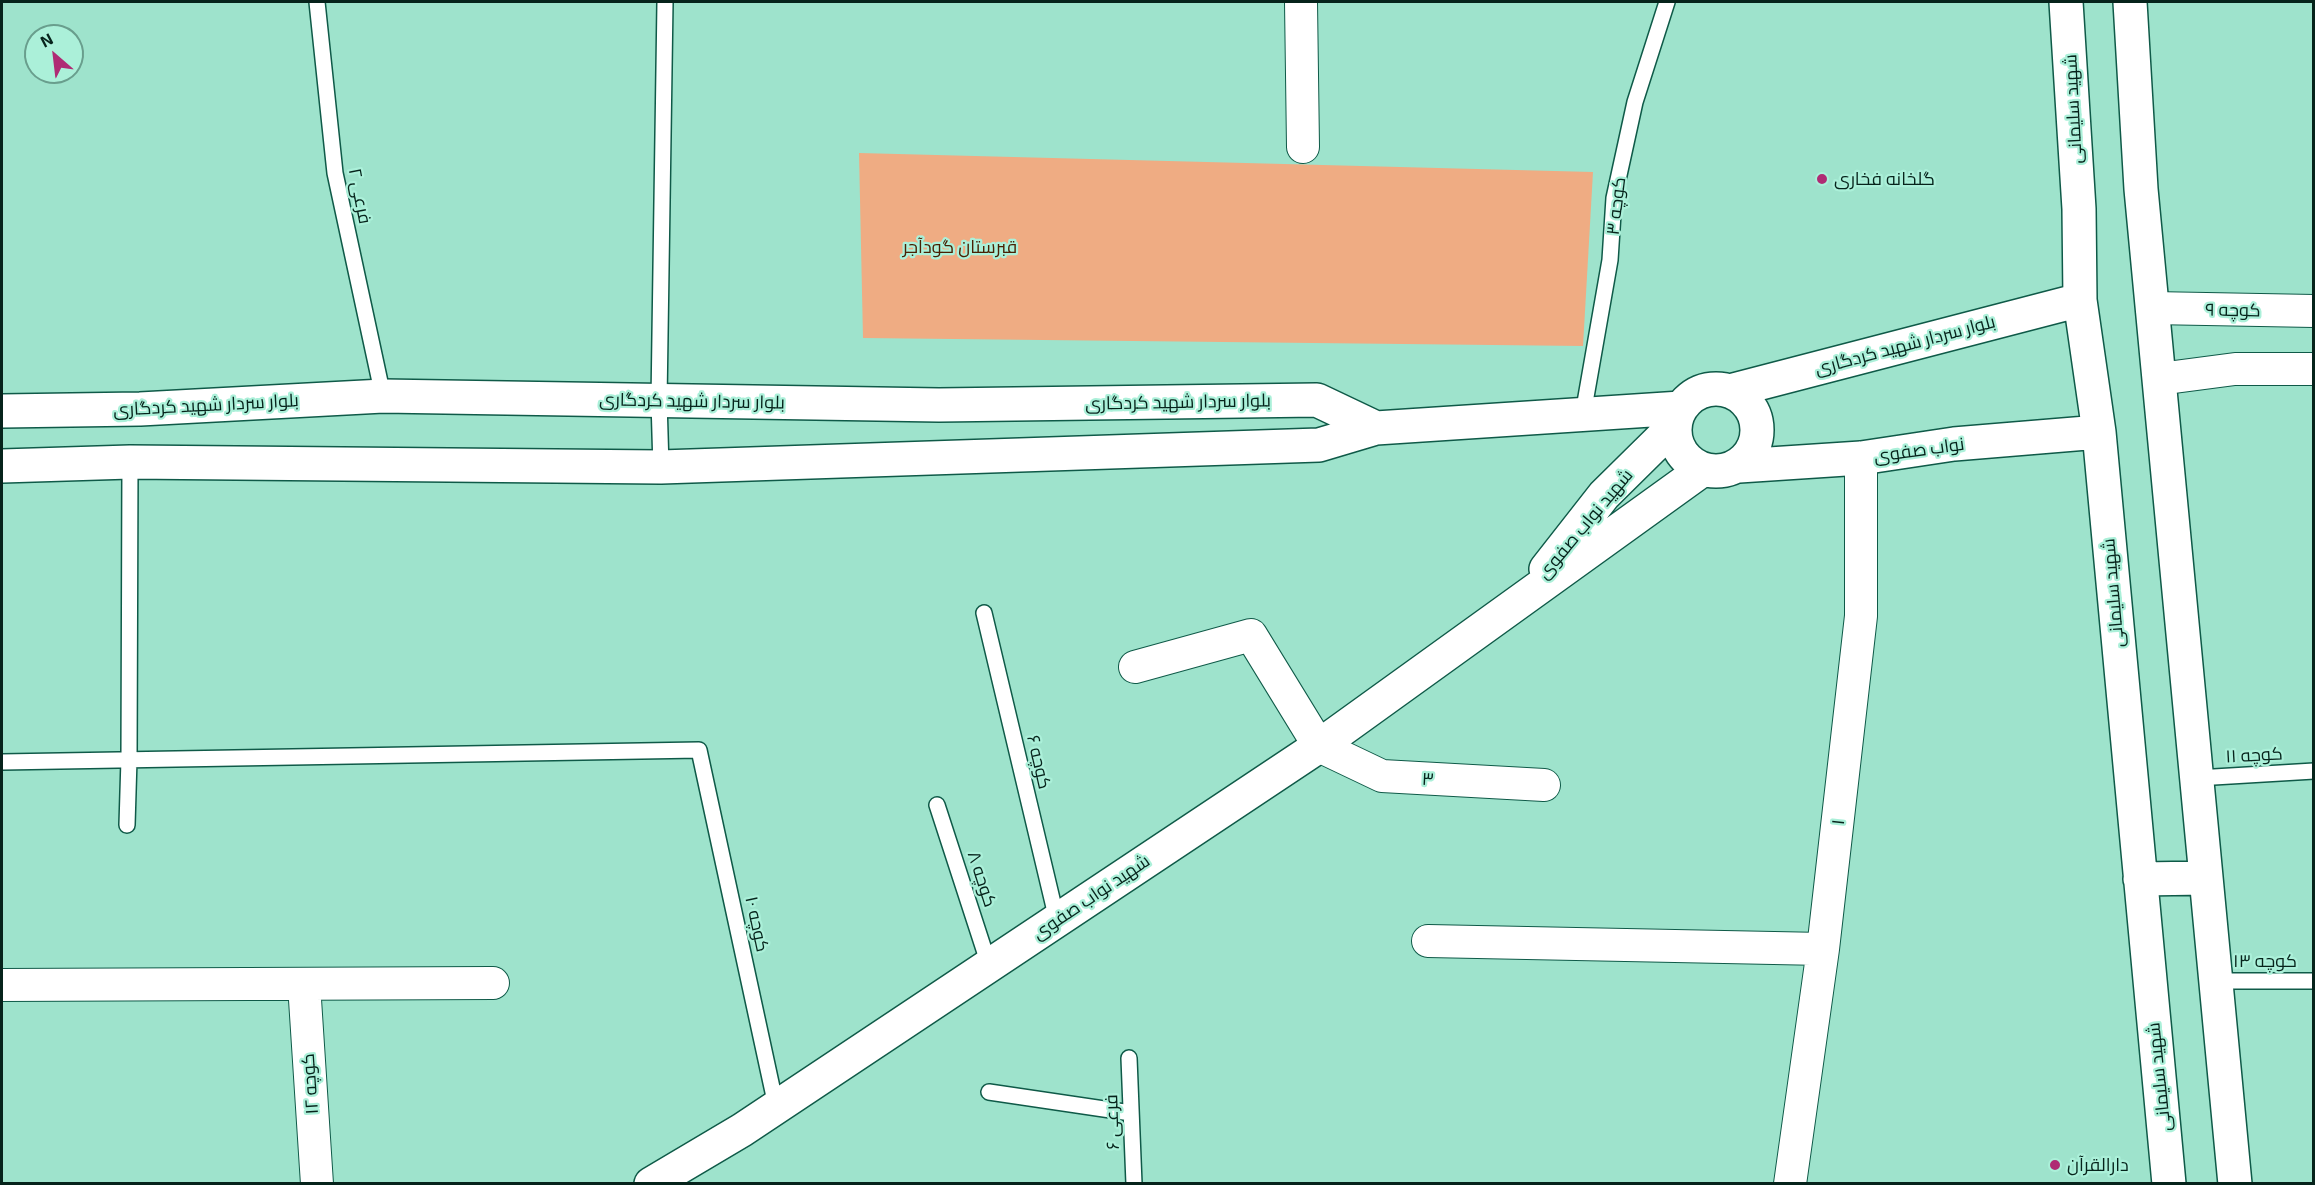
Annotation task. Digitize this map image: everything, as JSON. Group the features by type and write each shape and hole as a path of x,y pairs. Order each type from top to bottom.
{"street":[{"path":"1301,2 1303,147"},
{"name":"شهید سلیمانی","path":"2066,2 2079,209 2080,300 2099,432 2169,1184"},
{"path":"2130,2 2141,189 2235,1184"},
{"name":"بلوار سردار شهید کردگاری","path":"1730,391 2080,300"},
{"name":"کوچه ۹","path":"2152,308 2313,311"},
{"path":"2159,379 2235,369 2313,369"},
{"path":"1712,388 1730,391 1746,401 1756,417 1758,435 1752,453 1739,466 1721,472 1702,470 1687,460 1676,444 1678,417 1694,395 1712,388"},
{"name":"بلوار سردار شهید کردگاری","path":"2,411 140,410 383,396 939,405 1317,400 1376,428"},
{"name":"بلوار سردار شهید کردگاری","path":"2,466 130,462 661,467 1319,445 1376,428 1583,414 1678,417"},
{"name":"شهید نواب صفوی","path":"1523,598 1604,495 1678,417"},
{"name":"نواب صفوی","path":"1739,466 1861,458 1954,444 2099,432"},
{"name":"۱","path":"1790,1184 1824,949 1861,616 1861,458"},
{"name":"شهید نواب صفوی","path":"651,1184 742,1130 1319,746 1702,470"},
{"path":"1135,667 1251,634 1319,746"},
{"name":"۳","path":"1319,746 1382,776 1544,785"},
{"path":"2140,879 2206,879"},
{"path":"1428,941 1824,949"},
{"path":"2,985 493,983"},
{"name":"کوچه ۱۲","path":"304,984 317,1184"}],"lane":[{"name":"فرعی ۲","path":"317,2 335,173 383,396"},
{"path":"661,467 659,401 665,2"},
{"name":"کوچه ۳","path":"1583,414 1610,260 1614,198 1635,102 1667,2"},
{"path":"127,825 130,462"},
{"name":"کوچه ۶","path":"984,613 1057,920"},
{"name":"کوچه ۱۰","path":"129,759 699,750 776,1106"},
{"path":"2,762 129,759"},
{"name":"کوچه ۱۱","path":"2197,778 2313,771"},
{"name":"کوچه ۸","path":"937,805 988,965"},
{"name":"کوچه ۱۳","path":"2216,981 2313,981"},
{"name":"فرعی ۶","path":"1129,1058 1134,1184"},
{"path":"989,1092 1131,1113"}],"green space":[{"name":"قبرستان گودآجر","path":"859,153 1593,172 1583,346 863,338"}],"place":[{"name":"گلخانه فخاری","path":"1822,179"},
{"name":"دارالقرآن","path":"2055,1165"}]}
